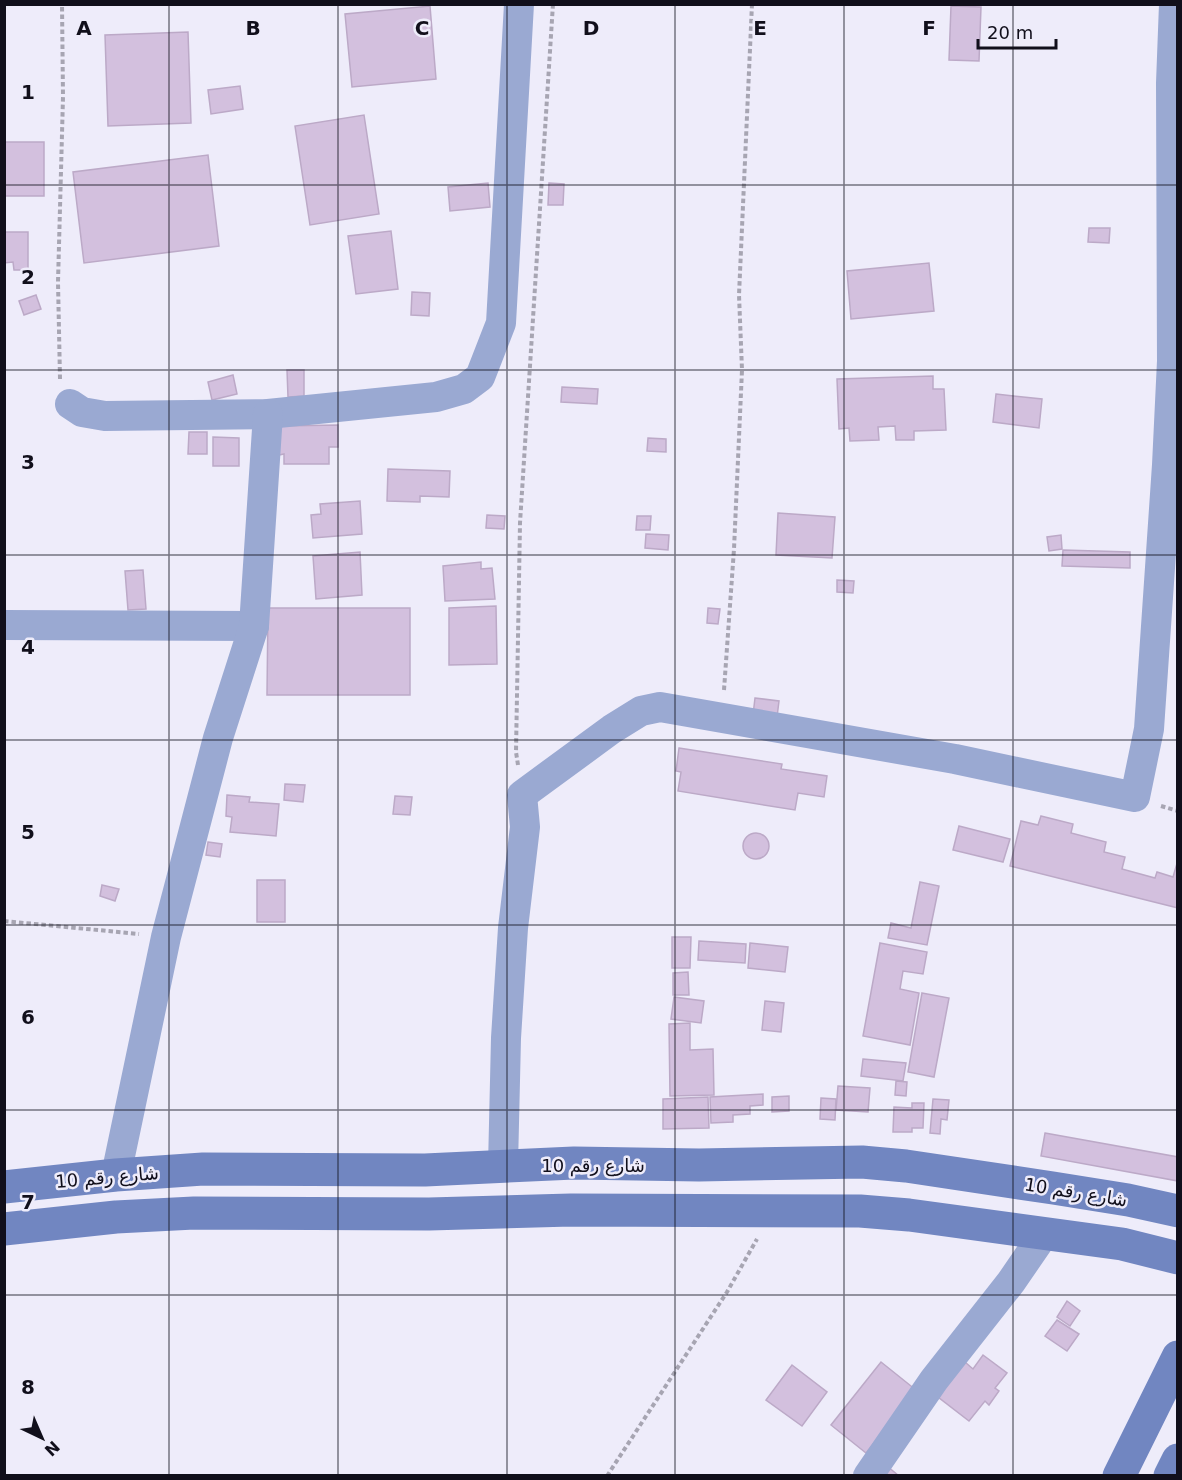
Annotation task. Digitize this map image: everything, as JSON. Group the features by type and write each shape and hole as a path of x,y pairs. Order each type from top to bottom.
{"main road":[{"name":"شارع رقم 10","path":"4,1187 116,1175 203,1169 425,1170 574,1163 699,1165 862,1162 906,1166 1074,1191 1178,1211"},
{"path":"4,1229 116,1217 194,1213 429,1214 582,1210 860,1211 909,1215 1122,1244 1178,1258"},
{"path":"1119,1476 1178,1357"},
{"path":"1170,1476 1178,1460"}],"street":[{"path":"70,404 82,412 105,416 268,414 436,397 464,389 480,377 501,323 519,4"},
{"path":"503,1166 505,1059 513,928 525,827 522,795 612,729 641,711 660,707 955,759 1134,797 1149,729 1167,465 1172,362 1171,83 1174,4"},
{"path":"116,1175 166,937 218,738 254,626 268,414"},
{"path":"4,625 254,626"},
{"path":"868,1476 934,1380 1011,1282 1044,1234"}],"path":[{"path":"62,4 63,98 58,372 62,390 70,404"},
{"path":"522,795 516,752 520,523 553,4"},
{"path":"723,718 742,370 739,295 752,4"},
{"path":"4,921 166,937"},
{"path":"607,1476 727,1292 773,1210"}],"building":[{"path":"430,6 436,79 352,87 345,14"},
{"path":"951,6 981,7 979,61 949,60"},
{"path":"188,32 191,123 108,126 105,35"},
{"path":"240,86 243,109 211,114 208,90"},
{"path":"364,115 379,214 310,225 295,126"},
{"path":"4,142 44,142 44,196 4,196"},
{"path":"208,155 219,246 84,263 73,172"},
{"path":"488,183 490,207 450,211 448,187"},
{"path":"549,183 564,184 563,205 548,205"},
{"path":"1089,228 1110,228 1109,243 1088,242"},
{"path":"391,231 398,289 356,294 348,236"},
{"path":"4,232 28,232 28,270 14,270 13,262 4,263"},
{"path":"929,263 934,311 851,319 847,271"},
{"path":"412,292 430,293 429,316 411,315"},
{"path":"36,295 41,309 24,315 19,301"},
{"path":"287,370 304,370 304,396 288,397"},
{"path":"233,375 237,394 212,400 208,382"},
{"path":"933,376 933,389 944,389 946,430 914,431 914,440 896,440 895,426 878,427 879,440 850,441 849,428 839,429 837,379"},
{"path":"562,387 598,389 597,404 561,402"},
{"path":"996,394 1042,399 1039,428 993,422"},
{"path":"338,425 338,447 329,447 329,464 284,464 284,454 279,455 279,426"},
{"path":"189,432 207,432 207,454 188,454"},
{"path":"213,437 239,438 239,466 213,466"},
{"path":"648,438 666,439 666,452 647,451"},
{"path":"388,469 450,471 449,497 420,496 420,502 387,501"},
{"path":"360,501 362,534 313,538 311,515 321,514 320,504"},
{"path":"778,513 835,517 832,558 776,555"},
{"path":"487,515 505,516 504,529 486,528"},
{"path":"637,516 651,516 650,530 636,530"},
{"path":"646,534 669,535 668,550 645,548"},
{"path":"1061,535 1062,549 1049,551 1047,537"},
{"path":"1063,550 1130,552 1130,568 1062,566"},
{"path":"360,552 362,595 316,599 313,556"},
{"path":"481,562 481,569 492,568 495,599 445,601 443,566"},
{"path":"143,570 146,609 128,610 125,571"},
{"path":"837,580 854,581 853,593 837,592"},
{"path":"496,606 497,664 449,665 449,608"},
{"path":"268,608 410,608 410,695 267,695"},
{"path":"708,608 720,609 718,624 707,623"},
{"path":"755,698 779,701 777,717 753,715"},
{"path":"679,748 782,764 781,769 827,776 824,797 798,793 795,810 678,791 681,772 676,771"},
{"path":"285,784 305,785 303,802 284,800"},
{"path":"227,795 250,797 249,802 279,804 276,836 230,832 232,817 226,816"},
{"path":"395,796 412,797 410,815 393,814"},
{"path":"1041,816 1073,824 1071,833 1106,842 1104,852 1125,857 1122,869 1155,878 1157,872 1173,877 1178,860 1178,908 1010,866 1021,821 1038,825"},
{"path":"959,826 1010,839 1003,862 953,850"},
{"path":"756,833 765,837 769,846 765,855 756,859 747,855 743,846 747,837"},
{"path":"208,842 222,844 220,857 206,855"},
{"path":"257,880 285,880 285,922 257,922"},
{"path":"920,882 939,886 927,945 888,938 891,923 911,928"},
{"path":"102,885 119,889 115,901 100,896"},
{"path":"672,937 691,937 690,968 672,968"},
{"path":"699,941 746,944 745,963 698,960"},
{"path":"750,943 788,947 785,972 748,968"},
{"path":"880,943 927,952 923,974 903,971 900,989 919,993 910,1045 863,1036"},
{"path":"688,972 689,995 673,995 673,973"},
{"path":"922,993 949,998 934,1077 908,1072"},
{"path":"674,997 704,1001 701,1023 671,1019"},
{"path":"765,1001 784,1003 781,1032 762,1030"},
{"path":"690,1023 690,1050 713,1049 714,1095 670,1096 669,1024"},
{"path":"863,1059 906,1063 903,1081 861,1076"},
{"path":"896,1081 907,1082 906,1096 895,1095"},
{"path":"838,1086 870,1088 868,1112 836,1110"},
{"path":"763,1094 763,1105 750,1106 750,1114 733,1115 733,1122 711,1123 710,1097"},
{"path":"789,1096 789,1111 772,1112 772,1097"},
{"path":"708,1097 709,1128 663,1129 663,1099"},
{"path":"821,1098 836,1099 835,1120 820,1119"},
{"path":"933,1099 949,1100 947,1120 941,1119 940,1134 930,1133"},
{"path":"912,1103 924,1103 923,1128 912,1128 912,1132 893,1132 894,1107 912,1108"},
{"path":"1045,1133 1178,1157 1178,1181 1041,1156"},
{"path":"1067,1301 1080,1311 1070,1326 1057,1317"},
{"path":"1057,1320 1079,1334 1067,1351 1045,1336"},
{"path":"983,1355 1007,1373 995,1388 999,1391 989,1405 985,1401 969,1421 938,1397 965,1362 973,1369"},
{"path":"881,1362 916,1390 866,1453 831,1425"},
{"path":"792,1365 827,1392 802,1426 766,1400"},
{"path":"887,1466 899,1476 880,1476"}]}
